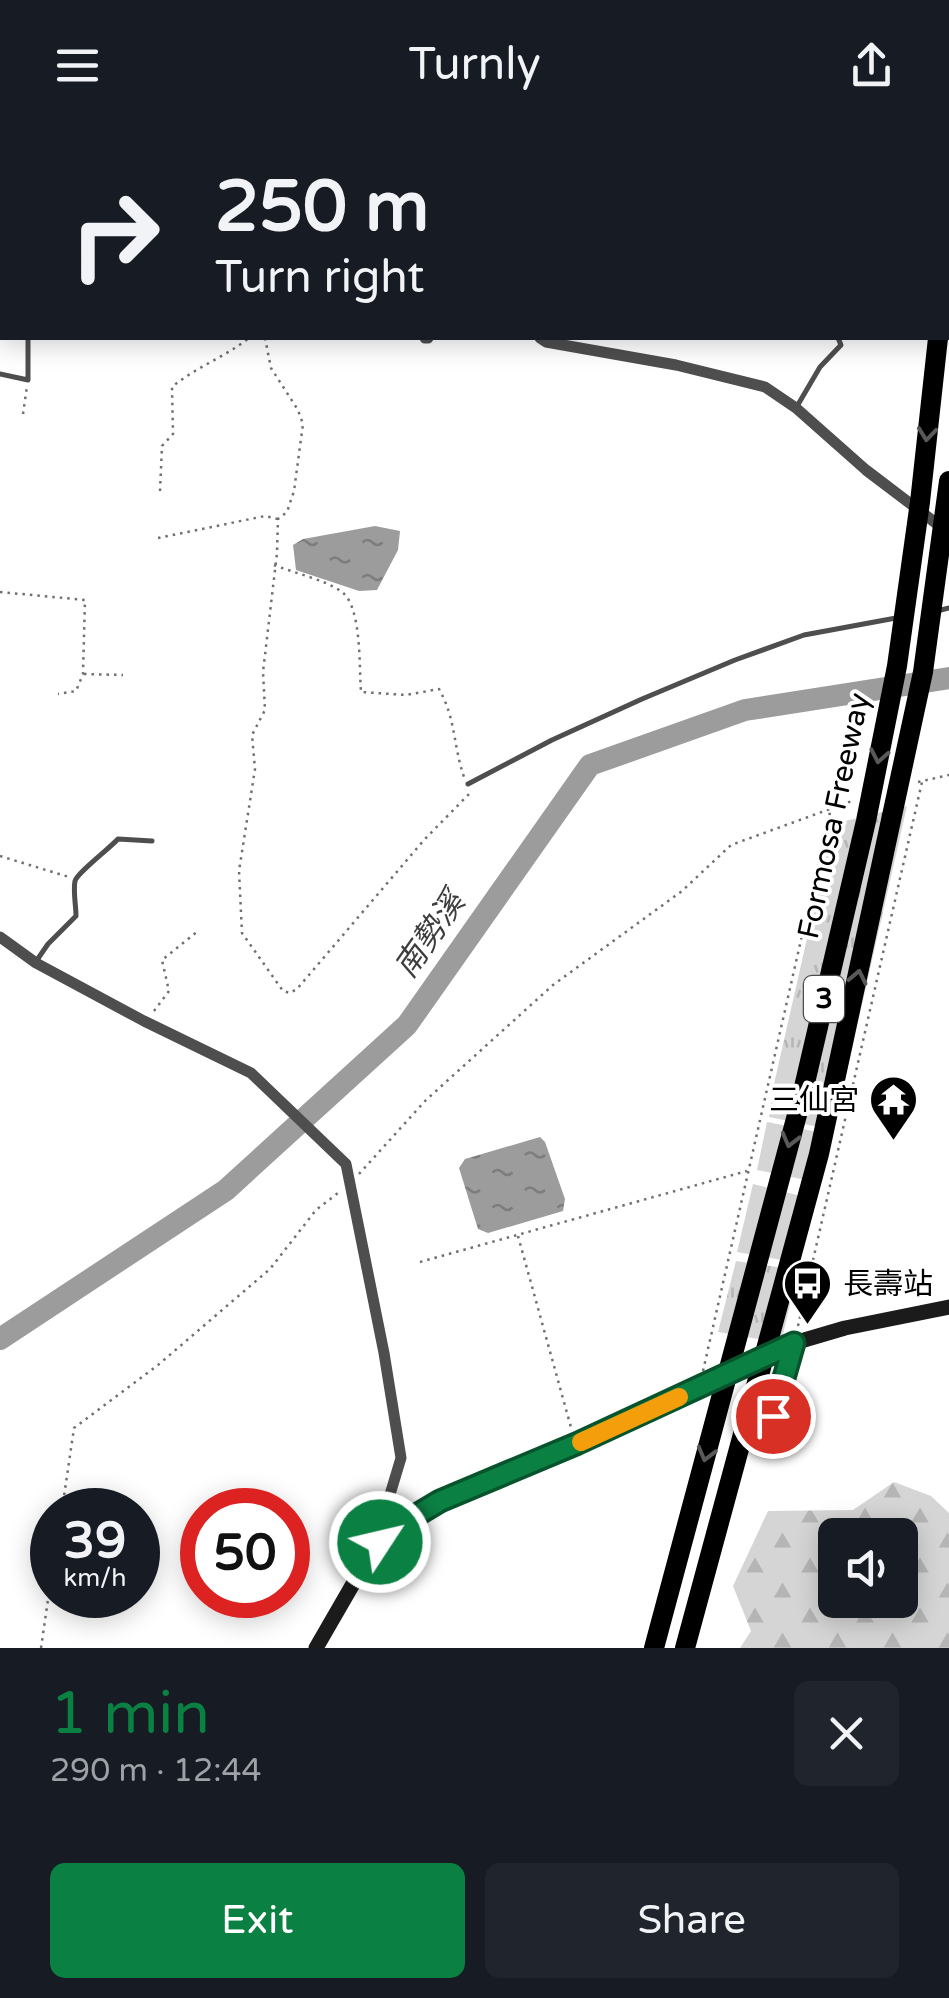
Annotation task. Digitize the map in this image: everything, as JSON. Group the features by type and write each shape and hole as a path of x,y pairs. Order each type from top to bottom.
{"highway":[{"name":"Formosa Freeway","path":"654,1648 800,1100 866,821 897,666 938,340"},
{"name":"Formosa Freeway","path":"685,1648 819,1154 923,672 949,481"}],"main road":[{"path":"316,1648 380,1542 395,1528 440,1501 576,1444 794,1343 845,1328 949,1307"}],"street":[{"path":"543,340 676,365 766,388 949,533"},
{"path":"0,937 36,962 251,1073 346,1164 384,1353 400,1458 380,1542"}],"lane":[{"path":"0,374 28,380 28,340"},
{"path":"796,408 820,367 841,345 839,340"},
{"path":"931,612 949,608"},
{"path":"468,784 642,698 734,660 804,635 913,615"},
{"path":"36,962 76,916 75,880 80,872 118,839 152,841"},
{"path":"762,1453 794,1343"}],"path":[{"path":"160,491 162,446 173,434 172,387 246,340"},
{"path":"265,340 270,368 303,424 294,491 287,512 278,519 263,672 265,710 252,735 254,769 239,871 242,933 283,991 290,993 298,989 424,840 469,795 452,719 439,689 406,695 361,692 356,622 350,600 338,590 274,565"},
{"path":"23,414 28,380"},
{"path":"158,538 266,516 278,519"},
{"path":"0,592 85,600 82,674 76,691 58,694"},
{"path":"82,674 123,674"},
{"path":"904,786 949,775"},
{"path":"794,1343 922,781"},
{"path":"65,1488 74,1428 158,1366 270,1269 316,1210 350,1184 426,1100 553,985 682,891 731,845 850,802"},
{"path":"699,1388 832,807"},
{"path":"0,856 75,880"},
{"path":"144,1020 169,991 162,960 198,932"},
{"path":"420,1262 748,1170"},
{"path":"518,1235 576,1444"},
{"path":"41,1648 45,1618"}],"green space":[{"path":"907,806 842,1093 774,1084 833,824"},
{"path":"773,1092 840,1105 834,1130 769,1117"},
{"path":"767,1122 833,1135 821,1183 757,1170"},
{"path":"753,1184 813,1199 799,1263 737,1252"},
{"path":"736,1261 798,1270 781,1343 718,1332"},
{"path":"894,1482 931,1496 949,1513 949,1648 740,1648 751,1631 733,1586 768,1511 853,1510"}],"water":[{"path":"375,526 400,531 398,550 377,590 359,591 296,570 293,545 303,539"},
{"path":"540,1137 565,1199 563,1211 488,1233 478,1229 459,1168 465,1159"}],"waterway":[{"name":"南勢溪","path":"0,1339 226,1190 407,1025 590,765 745,710 949,678"}],"slow traffic":[{"path":"581,1442 679,1397"}],"place":[{"name":"三仙宮","path":"894,1142"},
{"name":"長壽站","path":"808,1326"}],"route":[{"path":"380,1542 395,1528 440,1501 576,1444 794,1343 773,1416"}]}
